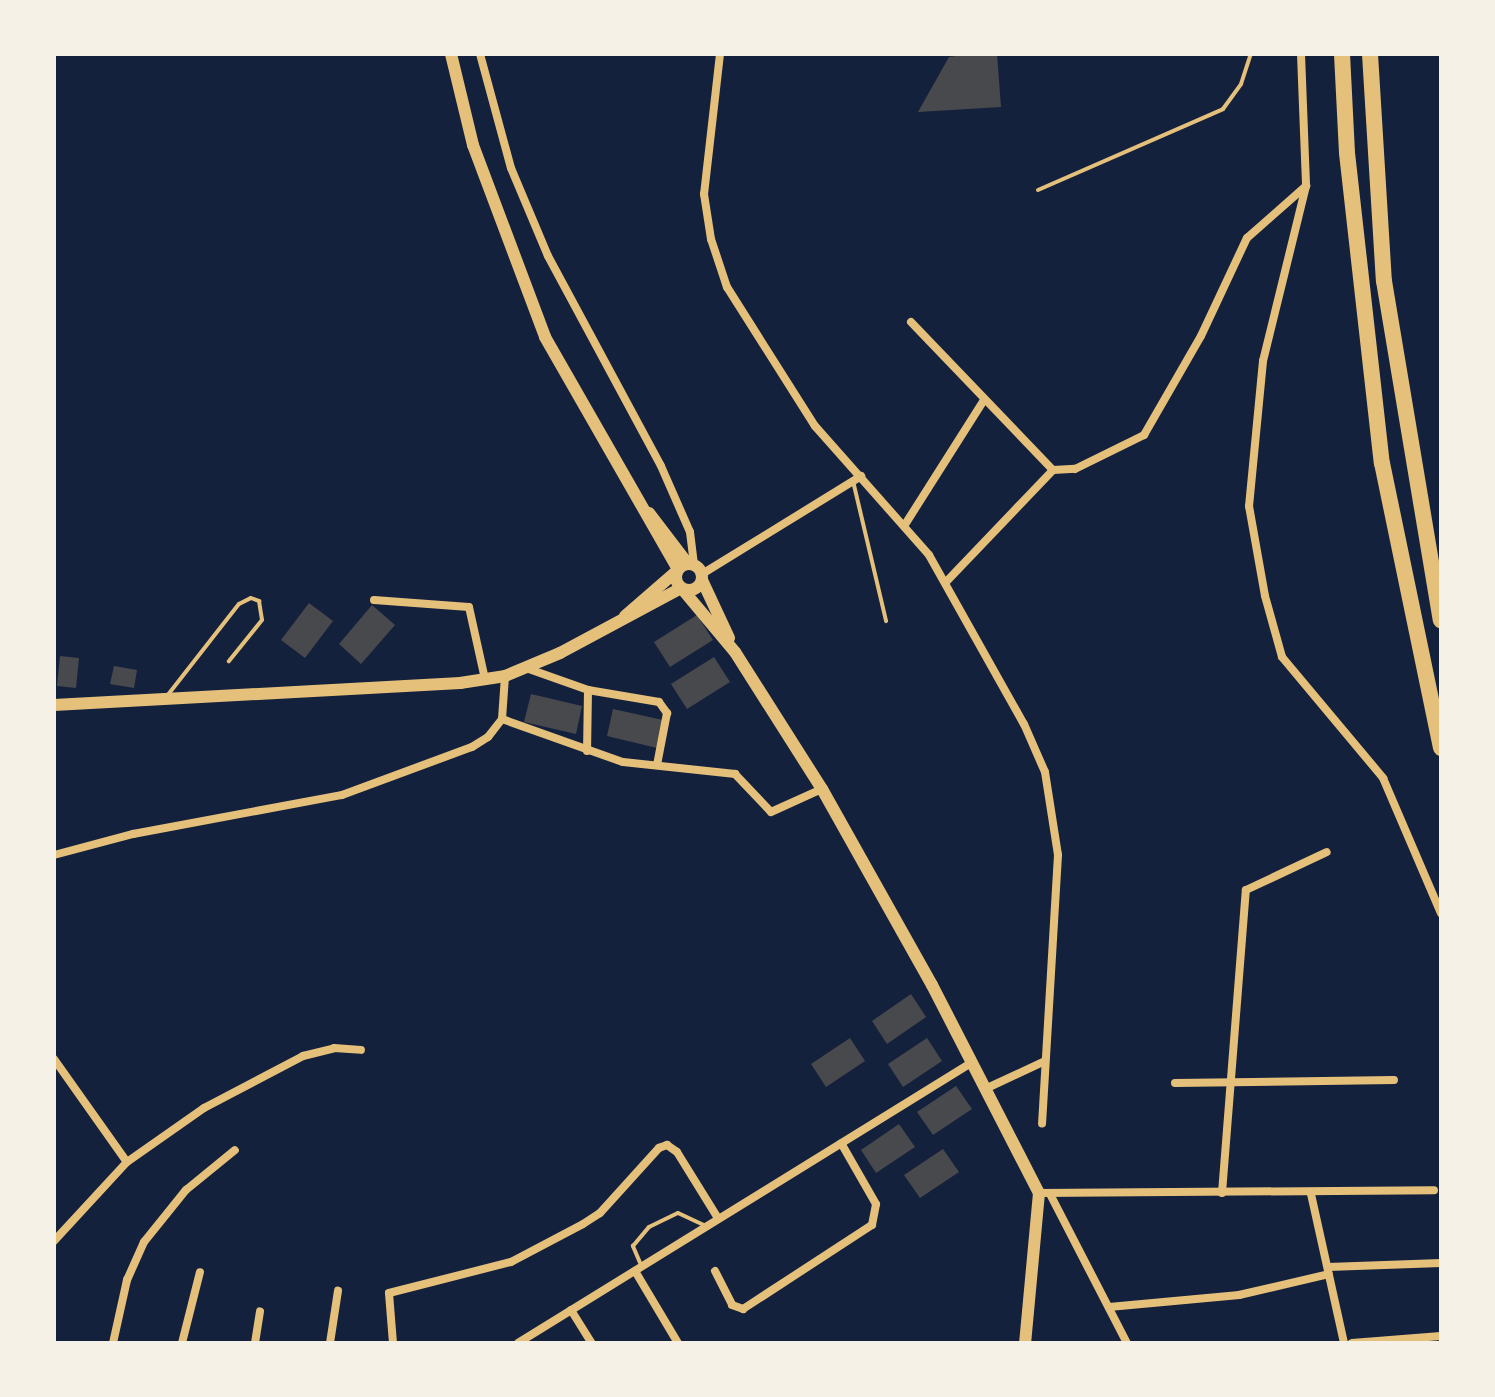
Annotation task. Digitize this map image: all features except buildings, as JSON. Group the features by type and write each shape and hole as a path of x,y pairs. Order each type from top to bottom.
{"highway":[{"path":"1342,54 1347,153 1382,463 1441,748"},
{"path":"1370,54 1384,281 1441,620"}],"main road":[{"path":"451,54 473,145 545,337 644,508 690,570 735,652 822,789 1044,1194 1025,1343"},
{"path":"682,589 695,590 690,570"},
{"path":"54,705 505,676 623,618 660,604 682,589 690,570"},
{"path":"623,618 690,570"},
{"path":"682,589 735,652"}],"street":[{"path":"480,54 511,168 542,241 661,466 690,532 690,570 857,479"},
{"path":"720,54 704,194 711,239 727,287 780,377 815,426 857,479 906,523 946,582 1024,724 1055,812 1058,855 1042,1124"},
{"path":"1301,54 1306,186 1263,361 1253,435 1249,506 1265,596 1282,657 1296,679 1383,778 1396,801 1441,913"},
{"path":"946,582 1053,470 1075,469 1144,435 1201,336 1247,238 1306,186"},
{"path":"911,322 1053,470"},
{"path":"906,523 984,400"},
{"path":"374,600 469,607 485,679"},
{"path":"526,668 588,690 659,702 667,713 657,765"},
{"path":"54,855 146,831 342,795 472,747 488,737 502,719 505,676"},
{"path":"587,751 588,690"},
{"path":"502,719 623,762 735,774 771,812 822,789"},
{"path":"1222,1193 1246,890 1255,882 1327,852"},
{"path":"54,1241 127,1162 268,1071 334,1048 361,1050"},
{"path":"54,1059 127,1162"},
{"path":"985,1089 1045,1061"},
{"path":"518,1343 971,1063"},
{"path":"1175,1083 1394,1080"},
{"path":"715,1271 732,1305 743,1309 866,1231 877,1218 876,1204 841,1143"},
{"path":"393,1343 387,1299 396,1290 511,1262 583,1224 600,1213 653,1152 667,1145 677,1152 718,1218"},
{"path":"113,1343 127,1280 144,1242 186,1190 235,1150"},
{"path":"1127,1343 1044,1194 1311,1194 1434,1190"},
{"path":"1311,1194 1344,1343"},
{"path":"1109,1307 1239,1295 1328,1271 1441,1263"},
{"path":"638,1269 678,1343"},
{"path":"182,1343 200,1272"},
{"path":"330,1343 338,1291"},
{"path":"571,1310 592,1343"},
{"path":"255,1343 260,1311"},
{"path":"1352,1343 1441,1336"}],"lane":[{"path":"1038,190 1223,109 1241,84 1251,54"},
{"path":"857,479 886,621"},
{"path":"165,699 239,604 251,598 259,601 262,620 229,661"},
{"path":"638,1269 633,1246 649,1227 678,1213 706,1226"}]}
